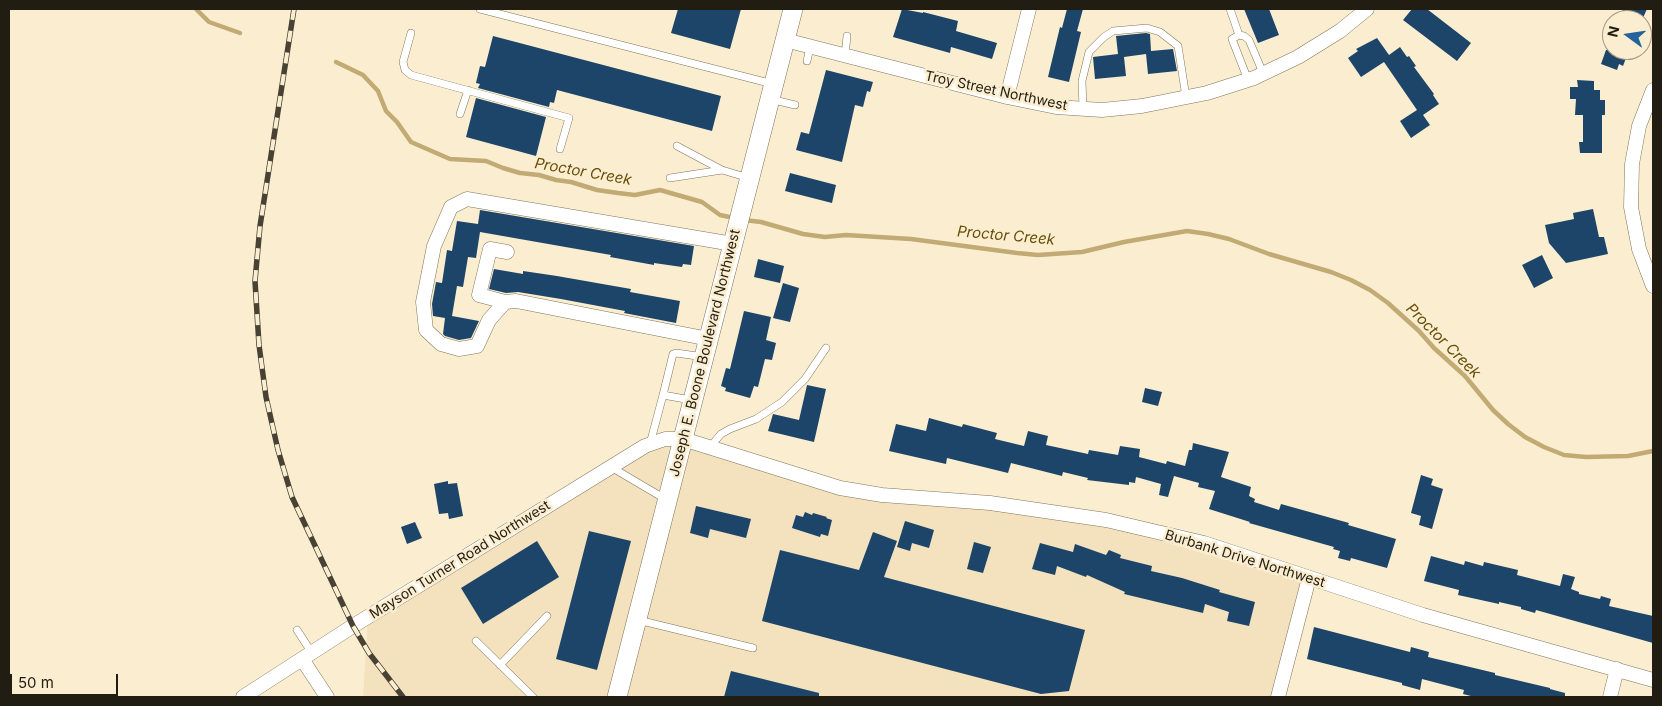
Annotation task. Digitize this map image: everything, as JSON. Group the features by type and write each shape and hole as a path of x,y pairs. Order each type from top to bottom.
{"main road":[{"name":"Joseph E. Boone Boulevard Northwest","path":"617,697 793,9"}],"street":[{"path":"1007,97 1029,9"},
{"name":"Troy Street Northwest","path":"785,40 1007,97 1056,107 1102,110 1142,106 1207,93 1248,80 1298,57 1340,31 1367,9"},
{"path":"1653,90 1639,126 1632,164 1631,207 1639,249 1653,286"},
{"path":"505,302 489,320 477,346 459,349 441,344 426,330 423,302 434,246 452,207 467,199 735,237"},
{"path":"507,252 490,249 479,295 505,302 516,301 709,338"},
{"name":"Mayson Turner Road Northwest","path":"243,697 611,466 650,444 665,439 683,439"},
{"name":"Burbank Drive Northwest","path":"683,439 840,488 882,494 990,503 1106,520 1204,543 1424,615 1653,680"},
{"path":"1278,697 1309,578"},
{"path":"307,656 327,697"},
{"path":"1610,697 1617,669"}],"lane":[{"path":"480,9 772,92 795,105"},
{"path":"1230,9 1239,35"},
{"path":"1083,109 1082,81 1089,52 1113,30 1147,28 1160,32 1178,46 1186,97"},
{"path":"410,33 403,62 405,70 411,75 569,118 560,149"},
{"path":"1248,80 1232,39 1239,35 1249,40 1263,73"},
{"path":"845,56 847,36"},
{"path":"807,61 810,47"},
{"path":"460,114 468,90"},
{"path":"677,146 722,170 750,178"},
{"path":"670,178 722,170"},
{"path":"709,447 721,434 756,419 782,402 806,379 826,348"},
{"path":"650,444 673,354 704,357"},
{"path":"663,395 693,401"},
{"path":"611,466 668,500"},
{"path":"500,665 547,616"},
{"path":"637,620 753,648"},
{"path":"297,630 307,656"},
{"path":"476,642 534,697"}],"shaded area":[{"path":"667,438 861,492 1082,519 1307,582 1275,697 363,697 368,618"}],"building":[{"path":"678,9 741,9 730,49 671,33"},
{"path":"902,9 958,21 956,31 997,43 992,59 951,47 950,53 893,37"},
{"path":"1067,9 1083,9 1077,31 1081,32 1069,82 1048,77 1060,27 1062,28"},
{"path":"1244,9 1269,9 1279,35 1258,43"},
{"path":"1412,9 1427,9 1471,43 1457,61 1403,20"},
{"path":"1623,9 1647,9 1647,10"},
{"path":"1150,34 1151,51 1173,49 1177,71 1148,74 1146,54 1124,57 1126,76 1095,79 1093,57 1118,54 1116,36"},
{"path":"493,36 721,96 712,131 557,90 554,103 550,102 549,107 478,88 480,84 476,83 480,66 485,67"},
{"path":"1377,38 1389,55 1400,47 1407,57 1409,56 1416,66 1414,67 1439,104 1423,115 1430,125 1411,138 1400,121 1417,110 1384,62 1361,77 1348,58 1358,51 1356,49"},
{"path":"1602,60 1625,60 1623,66 1619,64 1617,70 1601,64"},
{"path":"826,70 873,82 870,92 867,91 863,107 855,105 842,162 796,150 801,132 809,134"},
{"path":"1577,80 1594,81 1594,90 1600,90 1600,100 1605,100 1605,115 1602,115 1602,153 1580,153 1579,142 1583,142 1583,115 1575,115 1576,99 1570,99 1570,87 1578,87"},
{"path":"476,98 546,117 536,156 466,137"},
{"path":"790,173 836,185 832,203 785,191"},
{"path":"1593,209 1599,237 1604,237 1608,254 1566,263 1549,243 1545,225 1574,219 1573,213"},
{"path":"480,210 694,246 691,265 683,264 682,267 654,263 654,265 610,257 611,255 480,232 476,258 468,257 463,287 457,286 452,316 479,321 471,338 459,340 443,334 445,318 433,316 432,304 436,282 442,283 447,250 452,251 457,221 478,224"},
{"path":"1542,255 1553,278 1534,288 1522,265"},
{"path":"758,259 784,266 780,283 754,277"},
{"path":"494,269 523,274 523,271 557,276 631,289 630,292 680,301 676,323 561,299 518,292 506,293 489,289"},
{"path":"783,283 799,288 790,322 773,318"},
{"path":"744,311 771,317 766,340 776,343 772,360 765,359 758,387 754,386 750,398 725,391 726,388 721,386 726,368 730,369"},
{"path":"807,385 826,389 814,442 768,431 773,414 799,420"},
{"path":"1145,388 1162,392 1158,406 1142,402"},
{"path":"929,418 962,427 963,424 997,433 995,439 1024,446 1028,431 1048,436 1046,445 1088,454 1089,450 1118,455 1120,446 1140,449 1139,457 1166,464 1167,461 1185,466 1193,443 1229,452 1221,477 1251,487 1249,496 1255,499 1254,502 1279,510 1281,504 1349,523 1348,525 1396,539 1387,568 1351,558 1350,561 1338,558 1340,551 1333,549 1334,547 1249,523 1209,509 1215,491 1198,487 1199,483 1174,476 1168,497 1159,495 1161,484 1136,477 1135,483 1129,482 1129,485 1087,480 1088,478 1063,472 1062,476 1011,463 1008,473 947,458 946,464 889,451 896,424 926,431"},
{"path":"1421,475 1433,479 1431,485 1443,489 1432,529 1419,525 1421,516 1411,513"},
{"path":"448,481 448,484 457,483 463,516 449,519 448,513 439,514 434,484"},
{"path":"696,506 751,519 746,538 710,529 708,538 690,533"},
{"path":"805,512 832,520 828,536 821,534 820,537 792,528 796,515 803,517"},
{"path":"905,521 934,530 929,548 912,543 910,551 897,547"},
{"path":"415,522 422,538 407,544 401,527"},
{"path":"589,531 631,541 597,670 556,659"},
{"path":"873,532 897,541 884,577 1085,630 1069,691 1041,694 762,621 780,550 859,570"},
{"path":"537,541 559,577 483,624 461,588"},
{"path":"974,542 991,547 983,573 967,569"},
{"path":"1040,543 1073,552 1075,544 1106,555 1109,550 1121,555 1120,558 1152,566 1151,571 1182,578 1220,590 1219,592 1255,602 1249,626 1227,621 1229,612 1205,604 1203,613 1124,594 1125,592 1087,575 1086,577 1057,566 1055,575 1032,569"},
{"path":"1431,556 1464,565 1465,561 1483,566 1484,562 1518,570 1517,575 1560,586 1563,574 1575,577 1571,589 1579,592 1579,594 1600,599 1601,596 1611,599 1609,606 1653,616 1653,643 1536,610 1535,613 1521,609 1521,607 1458,595 1459,590 1424,581"},
{"path":"1314,627 1410,652 1411,647 1429,652 1428,657 1550,688 1565,693 1565,697 1475,697 1463,694 1464,690 1422,679 1420,690 1402,685 1402,683 1307,659"},
{"path":"731,671 819,693 819,697 724,697"}],"waterway":[{"name":"Proctor Creek","path":"196,9 209,22 240,33"},
{"name":"Proctor Creek","path":"336,62 363,75 378,91 386,111 397,122 411,142 450,159 486,161 520,173 571,182 597,190 635,195 660,190 702,202 720,215 734,218"},
{"name":"Proctor Creek","path":"744,220 761,222 803,234 825,237 846,235 911,239 1038,255 1082,252 1124,242 1187,231 1229,239 1269,254 1331,272 1370,290 1388,303 1419,331 1434,348 1465,376 1493,410 1508,424 1525,437 1544,447 1564,455 1586,457 1628,456 1653,451"}],"railway":[{"path":"294,9 260,226 255,281 259,345 266,397 278,450 292,497 353,626 369,653 403,697"}]}
